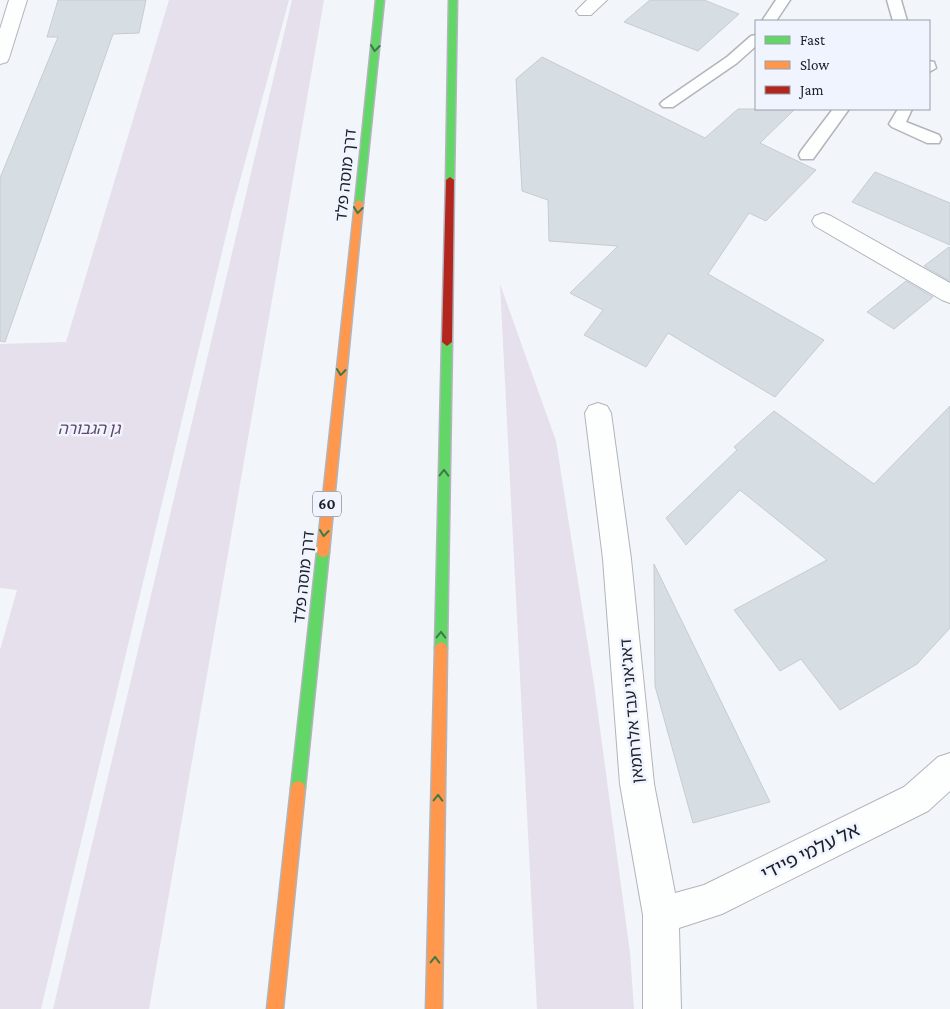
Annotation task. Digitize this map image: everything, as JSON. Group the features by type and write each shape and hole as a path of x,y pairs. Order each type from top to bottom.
{"highway":[{"name":"דרך מוסה פלד","path":"275,1009 380,0"},
{"path":"434,1009 453,0"}],"street":[{"path":"0,58 18,0"},
{"path":"824,221 950,294"},
{"name":"דאג'אני עבד אלרחמאן","path":"598,413 617,559 637,784 661,915 662,1009"},
{"name":"אל עלמי פיידי","path":"661,915 709,901 916,799 950,769"}],"lane":[{"path":"770,20 783,0"},
{"path":"894,0 900,20"},
{"path":"668,104 732,60 755,40"},
{"path":"807,155 840,110"},
{"path":"904,110 897,124 933,139"}],"green space":[{"name":"גן הגבורה","path":"169,0 289,0 233,206 41,1009 0,1009 0,650 17,590 0,588 0,344 66,342"},
{"path":"292,0 324,0 149,1009 53,1009"},
{"path":"500,284 556,441 594,684 630,953 634,1009 537,1009"}],"building":[{"path":"58,0 146,0 139,33 113,34 5,342 0,341 0,178 58,37 47,37"},
{"path":"650,0 704,0 739,14 698,51 624,22"},
{"path":"542,57 705,138 738,109 794,110 760,143 816,170 766,221 749,213 708,274 824,340 775,397 668,333 646,367 584,335 603,310 570,293 618,246 549,241 548,200 522,191 516,79"},
{"path":"875,172 950,203 950,245 852,202"},
{"path":"949,247 950,249 950,281 924,266"},
{"path":"906,281 933,297 894,329 867,312"},
{"path":"950,406 950,628 917,664 840,710 801,659 780,671 734,610 827,560 740,490 686,545 666,518 737,450 734,447 774,411 874,484"},
{"path":"654,564 770,802 693,823 655,686"}],"traffic: fast":[{"path":"359,203 380,0"},
{"path":"450,180 453,0"},
{"path":"441,648 447,342"},
{"path":"298,788 323,552"}],"traffic: slow":[{"path":"323,552 359,203"},
{"path":"434,1009 441,648"},
{"path":"275,1009 298,788"}],"traffic: jam":[{"path":"447,342 450,180"}]}
